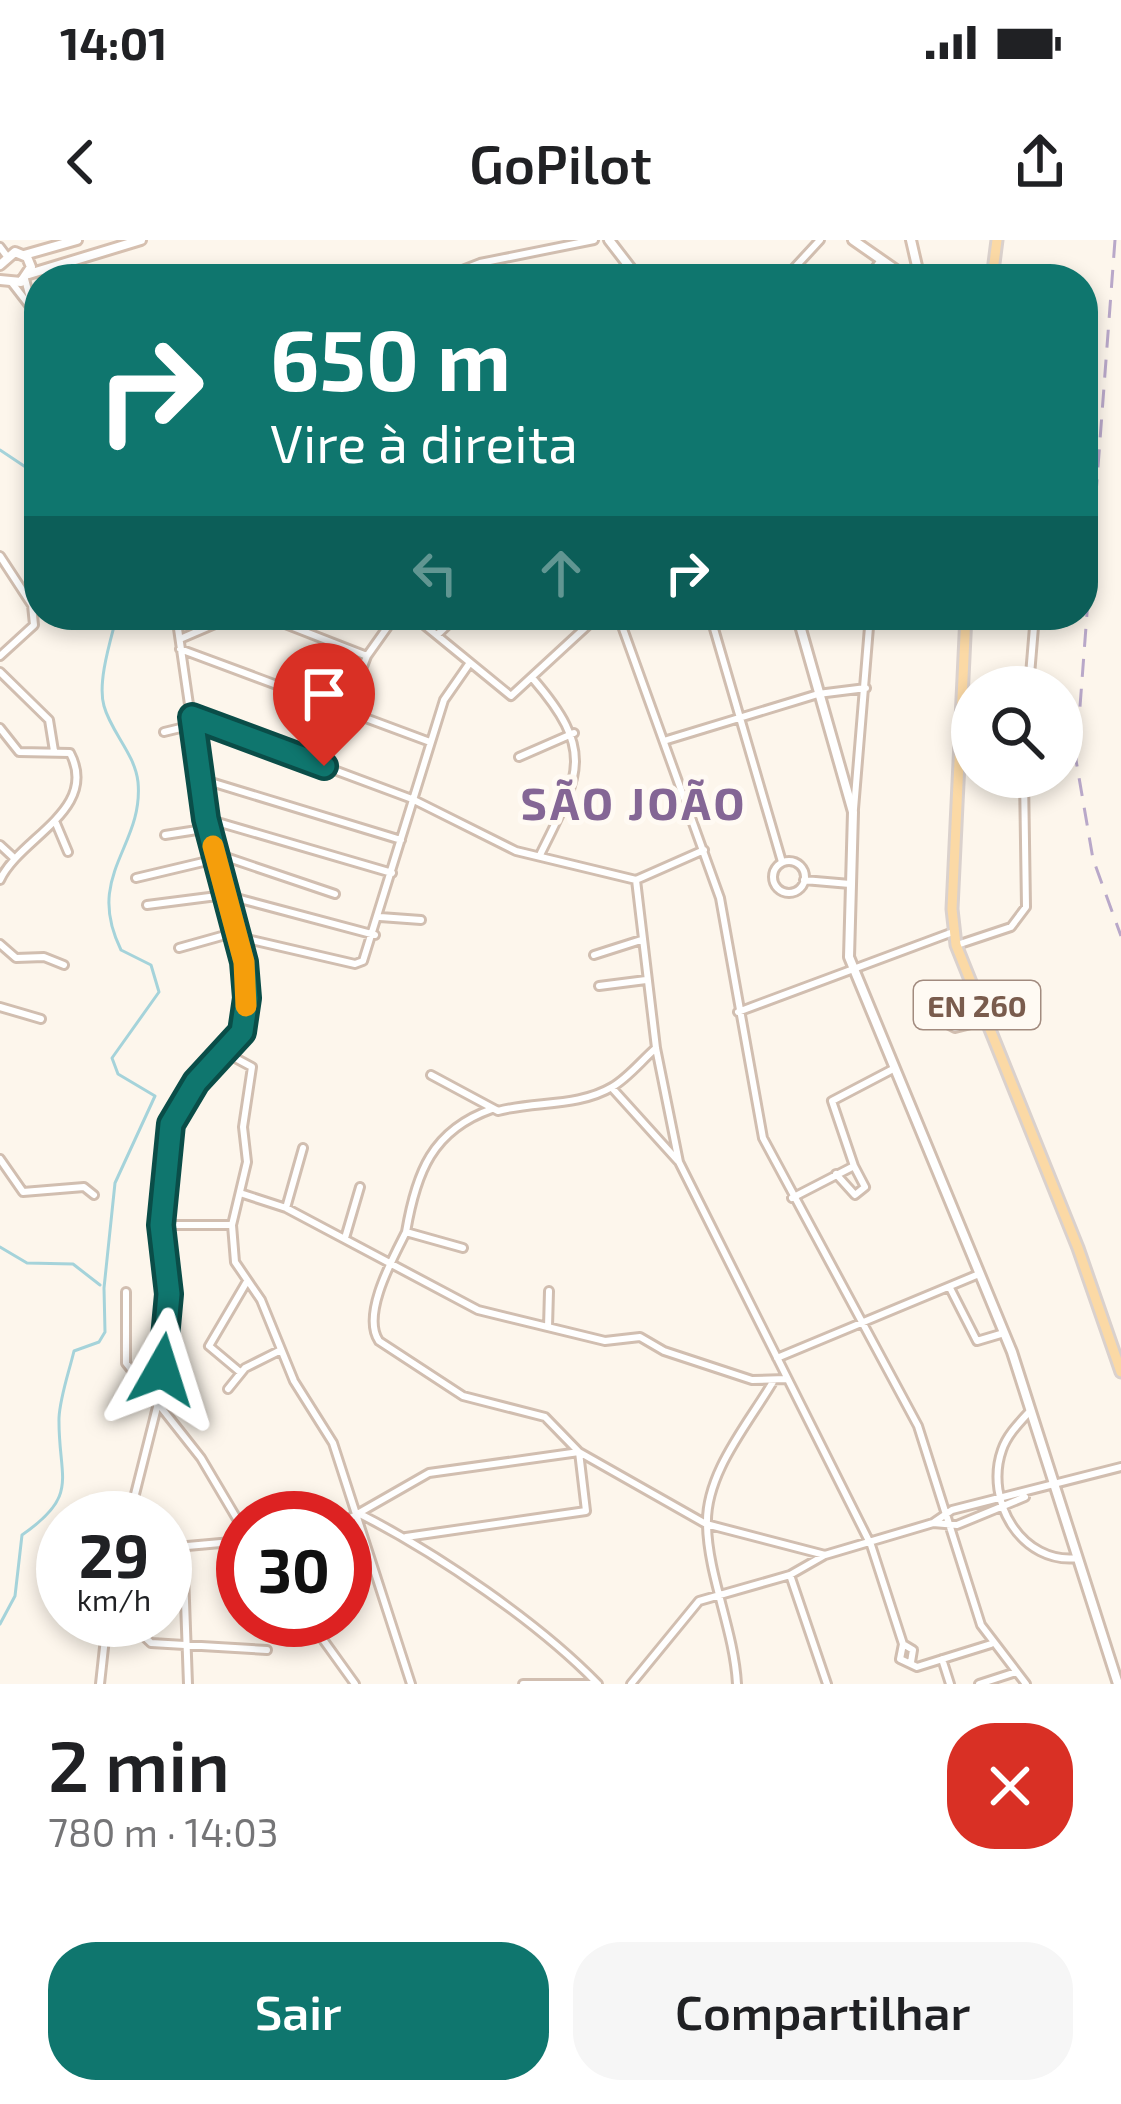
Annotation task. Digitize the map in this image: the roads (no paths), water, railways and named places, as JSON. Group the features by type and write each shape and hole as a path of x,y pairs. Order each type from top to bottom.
{"main road":[{"name":"EN 260","path":"965,630 953,932 968,984 1070,1227 1121,1372"}],"street":[{"path":"24,296 2,267 24,255 77,240"},
{"path":"65,264 140,240"},
{"path":"477,264 594,240"},
{"path":"609,240 627,264"},
{"path":"798,264 820,240"},
{"path":"853,240 888,264"},
{"path":"24,255 25,264"},
{"path":"878,264 881,260"},
{"path":"0,556 24,593"},
{"path":"0,656 29,630"},
{"path":"136,1491 157,1408 169,1303 161,1225 171,1124 196,1082 242,1032 246,1014 247,980 208,824 178,630"},
{"path":"180,644 207,630"},
{"path":"300,630 367,656"},
{"path":"346,711 367,656 385,630"},
{"path":"430,630 505,695 517,694 584,630"},
{"path":"436,635 442,630"},
{"path":"624,630 720,898 754,1109 792,1198 918,1426 969,1594 992,1643 1026,1684"},
{"path":"714,630 782,862"},
{"path":"801,630 853,812"},
{"path":"869,630 847,939 854,969 1033,1408 1118,1684"},
{"path":"1031,666 1034,630"},
{"path":"180,644 430,742"},
{"path":"179,948 237,935 355,964 367,956 444,700 469,664"},
{"path":"0,672 49,720 54,752"},
{"path":"534,680 574,733 578,765 540,855"},
{"path":"665,740 818,694 866,688"},
{"path":"164,732 193,721 412,800 516,850 636,880 706,850"},
{"path":"0,728 19,752 70,753 77,773 71,799 55,821 13,857 0,880"},
{"path":"519,758 574,733"},
{"path":"201,779 401,840"},
{"path":"956,945 1011,927 1026,908 1024,798"},
{"path":"55,821 68,852"},
{"path":"165,835 208,824 392,873"},
{"path":"0,845 13,857"},
{"path":"136,878 215,856 335,894"},
{"path":"782,862 801,866 804,880"},
{"path":"782,862 772,875 777,888 794,892 804,880"},
{"path":"636,880 656,1048 679,1162 871,1545 903,1644 900,1659 917,1667 992,1643"},
{"path":"804,880 850,884"},
{"path":"147,905 225,896 375,935"},
{"path":"380,917 421,920"},
{"path":"738,1012 953,932"},
{"path":"594,955 641,940"},
{"path":"0,944 20,959 44,957 64,964"},
{"path":"599,986 646,980"},
{"path":"968,984 931,1002 930,1015 955,1028 983,1021"},
{"path":"0,1007 41,1019"},
{"path":"656,1048 612,1088 561,1103 492,1109 459,1122 428,1154 406,1232 389,1265 373,1330 379,1341 463,1396 545,1417 579,1452 706,1524 825,1555"},
{"path":"226,1053 252,1067 240,1193 232,1225 236,1262 261,1300 279,1352 333,1443 346,1491"},
{"path":"836,1174 855,1195 865,1187 832,1101 895,1068"},
{"path":"431,1075 492,1109"},
{"path":"612,1088 679,1162"},
{"path":"286,1208 303,1148"},
{"path":"0,1159 23,1192 84,1187 94,1195"},
{"path":"792,1198 854,1166"},
{"path":"345,1238 360,1187"},
{"path":"240,1193 286,1208 478,1310 605,1341 640,1337 664,1351 738,1376 786,1379"},
{"path":"161,1225 232,1225"},
{"path":"406,1232 463,1248"},
{"path":"776,1359 979,1274"},
{"path":"240,1372 208,1346 246,1283"},
{"path":"950,1288 977,1341 1004,1333"},
{"path":"548,1327 549,1291"},
{"path":"126,1292 126,1363 201,1458 221,1491"},
{"path":"228,1389 240,1372 279,1352"},
{"path":"737,1684 706,1524 721,1470 774,1381"},
{"path":"1033,1408 1003,1446 1000,1497 1030,1546 1060,1561 1078,1558"},
{"path":"372,1507 429,1473 579,1452"},
{"path":"372,1525 420,1538 482,1522 584,1512 579,1452"},
{"path":"631,1684 699,1601 790,1575 825,1555 871,1545 933,1523 945,1513 1121,1468"},
{"path":"933,1523 949,1526 1029,1495"},
{"path":"403,1536 532,1624 600,1684"},
{"path":"372,1570 412,1684"},
{"path":"790,1575 826,1684"},
{"path":"192,1643 267,1649"},
{"path":"100,1684 104,1647"},
{"path":"186,1647 188,1684"},
{"path":"328,1647 355,1684"},
{"path":"942,1659 950,1684"},
{"path":"980,1684 1016,1672"},
{"path":"523,1684 600,1684"}],"waterway":[{"path":"0,450 24,466"},
{"path":"0,1624 15,1596 22,1535 53,1508 59,1496 63,1393 74,1351 99,1342 105,1332 104,1288 115,1183 155,1096 118,1074 112,1058 159,992 151,965 121,950 111,924 112,881 133,825 138,782 102,696 113,630"},
{"path":"0,1247 27,1263 73,1264 100,1285"}],"railway":[{"path":"1098,467 1115,240"},
{"path":"1086,630 1076,760 1093,859 1121,936"}],"district":[{"name":"SÃO JOÃO","path":"634,802"}]}
